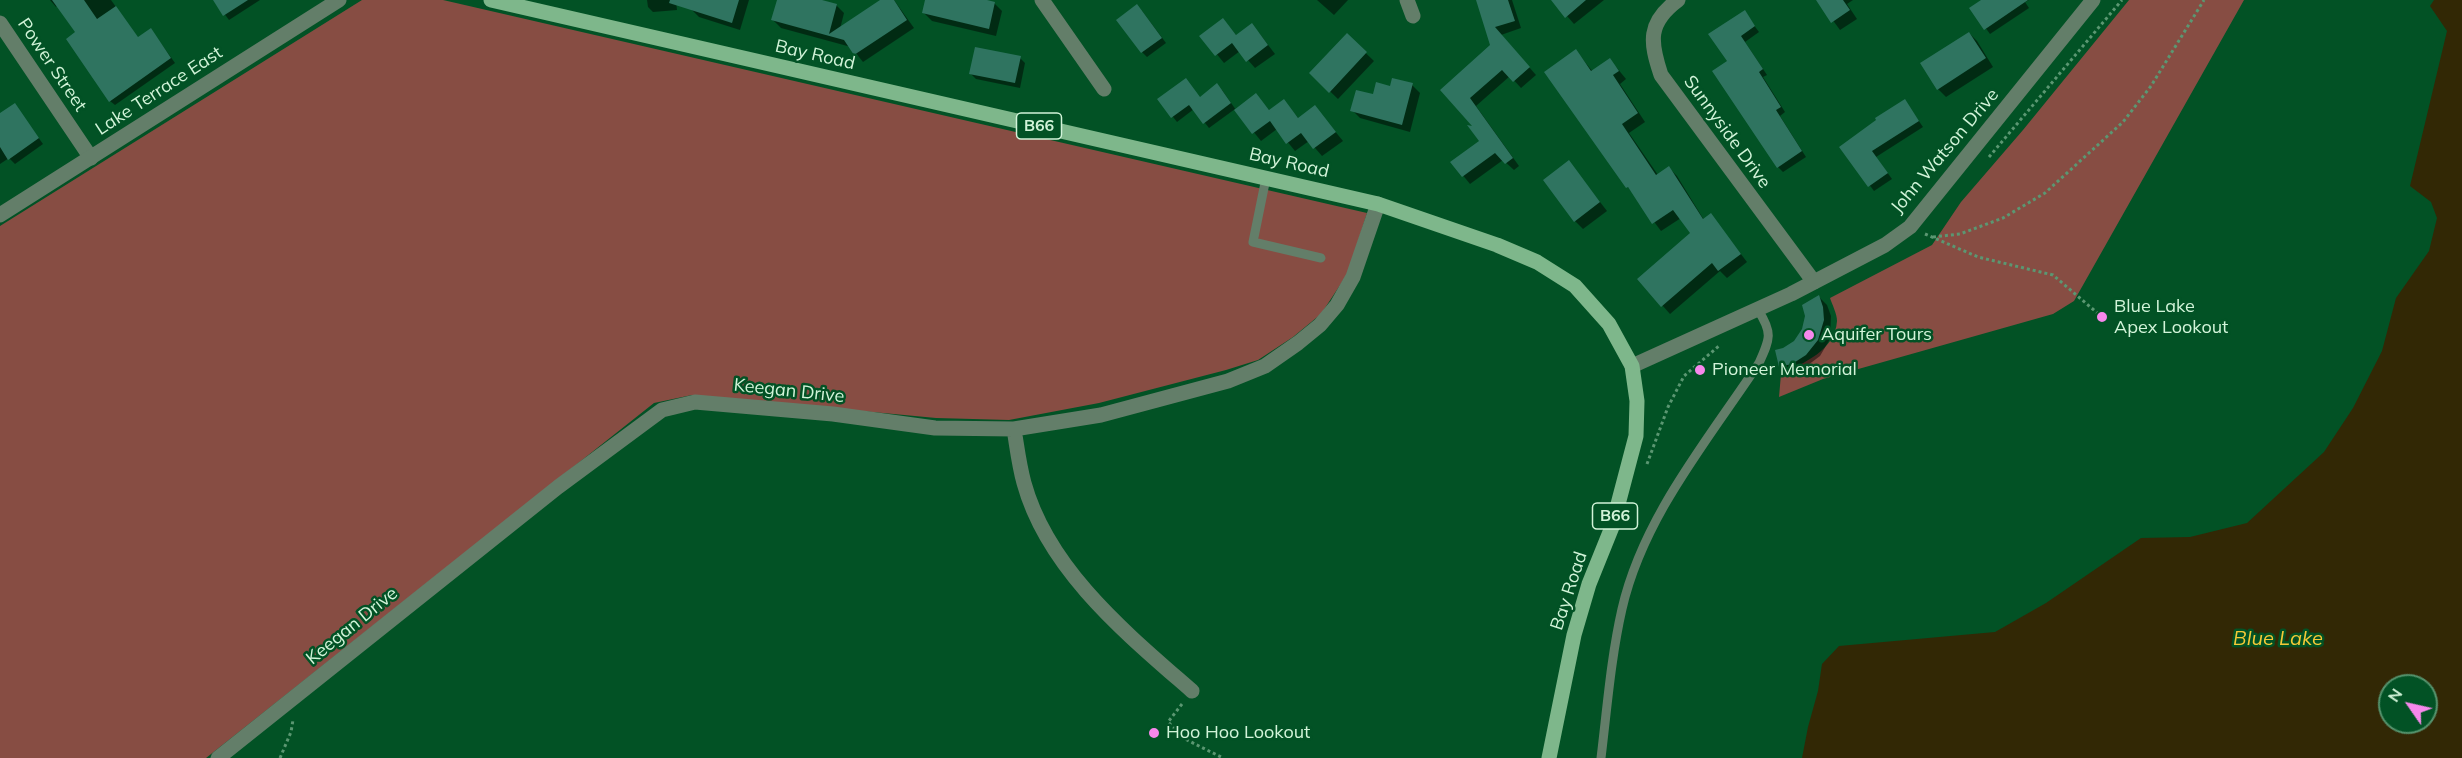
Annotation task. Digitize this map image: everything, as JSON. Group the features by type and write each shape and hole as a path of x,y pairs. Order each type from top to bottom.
{"main road":[{"name":"Bay Road","path":"491,0 1378,204 1497,245 1537,262 1575,286 1609,324 1632,366 1637,401 1636,436 1612,527 1589,584 1574,635 1549,758"}],"street":[{"name":"Lake Terrace East","path":"0,215 339,0"},
{"path":"1042,0 1104,89"},
{"path":"1407,0 1413,16"},
{"name":"Sunnyside Drive","path":"1678,0 1656,23 1652,48 1661,75 1814,282"},
{"name":"John Watson Drive","path":"1632,366 1758,310 1814,282 1885,246 1910,227 2093,0"},
{"name":"Power Street","path":"0,23 91,158"},
{"name":"Keegan Drive","path":"218,758 558,486 662,410 695,402 833,414 934,428 1014,429 1101,415 1228,381 1265,366 1312,331 1337,305 1353,277 1378,204"},
{"path":"1014,429 1028,493 1038,520 1066,564 1110,619 1192,691"}],"lane":[{"path":"1266,178 1253,242 1321,258"},
{"path":"1601,758 1622,608 1637,561 1667,498 1760,363 1770,339 1767,324 1758,310"}],"path":[{"path":"1984,163 2122,0"},
{"path":"1933,237 1960,234 2003,218 2045,193 2123,122 2151,86 2204,0"},
{"path":"1910,227 1978,257 2053,275 2102,318"},
{"path":"1192,691 1168,722 1185,739 1223,758"},
{"path":"280,758 291,732 297,695"}],"shaded area":[{"path":"362,0 443,0 1367,213 1348,273 1321,314 1293,337 1258,360 1099,403 1009,420 936,418 692,395 654,403 206,758 0,758 0,226"},
{"path":"2129,0 2244,0 2074,301 2053,314 1823,379 1779,397 1781,374 1816,355 1831,340 1837,321 1830,298 1932,245 1961,202"}],"water":[{"name":"Blue Lake","path":"2434,0 2462,0 2462,758 1802,758 1822,664 1839,646 1995,632 2046,603 2141,538 2190,537 2247,523 2324,452 2353,408 2382,351 2396,298 2429,251 2437,218 2431,202 2410,186 2447,31 2430,6"}],"building":[{"path":"52,0 84,0 97,19 116,6 138,37 151,28 171,58 109,102 66,39 75,32"},
{"path":"213,0 248,0 223,16"},
{"path":"670,0 739,0 732,23 669,3"},
{"path":"777,0 822,0 837,4 829,34 880,0 894,0 907,20 854,55 844,40 771,20"},
{"path":"925,0 995,2 989,29 922,13"},
{"path":"1476,0 1508,0 1515,21 1495,27 1530,67 1513,82 1502,70 1470,98 1513,158 1505,164 1495,153 1462,177 1450,162 1479,141 1467,125 1472,126 1440,90 1490,45"},
{"path":"1551,0 1586,0 1565,18"},
{"path":"1816,0 1843,0 1850,10 1831,23"},
{"path":"1981,0 2028,0 1984,30 1969,8"},
{"path":"1137,4 1162,38 1141,53 1116,20"},
{"path":"1745,10 1755,26 1741,36 1763,69 1759,72 1781,107 1776,110 1802,151 1777,168 1712,71 1727,61 1708,34"},
{"path":"1223,18 1236,35 1252,23 1268,45 1246,62 1232,43 1215,56 1199,36"},
{"path":"1969,32 1986,58 1937,90 1920,63"},
{"path":"1347,33 1367,52 1329,93 1309,73"},
{"path":"975,47 1021,56 1015,83 969,74"},
{"path":"1576,49 1591,71 1610,58 1619,71 1613,75 1638,113 1622,124 1656,175 1669,166 1703,219 1711,213 1741,254 1718,271 1712,263 1661,307 1637,279 1690,233 1673,210 1652,224 1628,187 1626,188 1544,72"},
{"path":"1186,78 1200,97 1217,83 1231,103 1203,124 1189,105 1171,118 1157,99"},
{"path":"1392,78 1413,83 1402,125 1350,111 1356,90 1373,94 1376,82 1390,86"},
{"path":"1256,93 1269,110 1284,99 1298,118 1315,105 1336,132 1313,149 1301,133 1286,144 1270,121 1252,134 1234,110"},
{"path":"1905,99 1919,121 1872,151 1888,173 1868,187 1839,147 1876,120 1875,118"},
{"path":"15,103 39,138 8,160 0,147 0,113"},
{"path":"1569,160 1600,202 1574,222 1543,180"},
{"name":"Aquifer Tours","path":"1819,295 1824,320 1818,340 1806,355 1792,364 1779,367 1775,350 1794,341 1802,329 1805,316 1802,305"}],"place":[{"name":"Blue Lake Apex Lookout","path":"2102,317"},
{"name":"Aquifer Tours","path":"1809,335"},
{"name":"Pioneer Memorial","path":"1700,370"},
{"name":"Hoo Hoo Lookout","path":"1154,733"}]}
